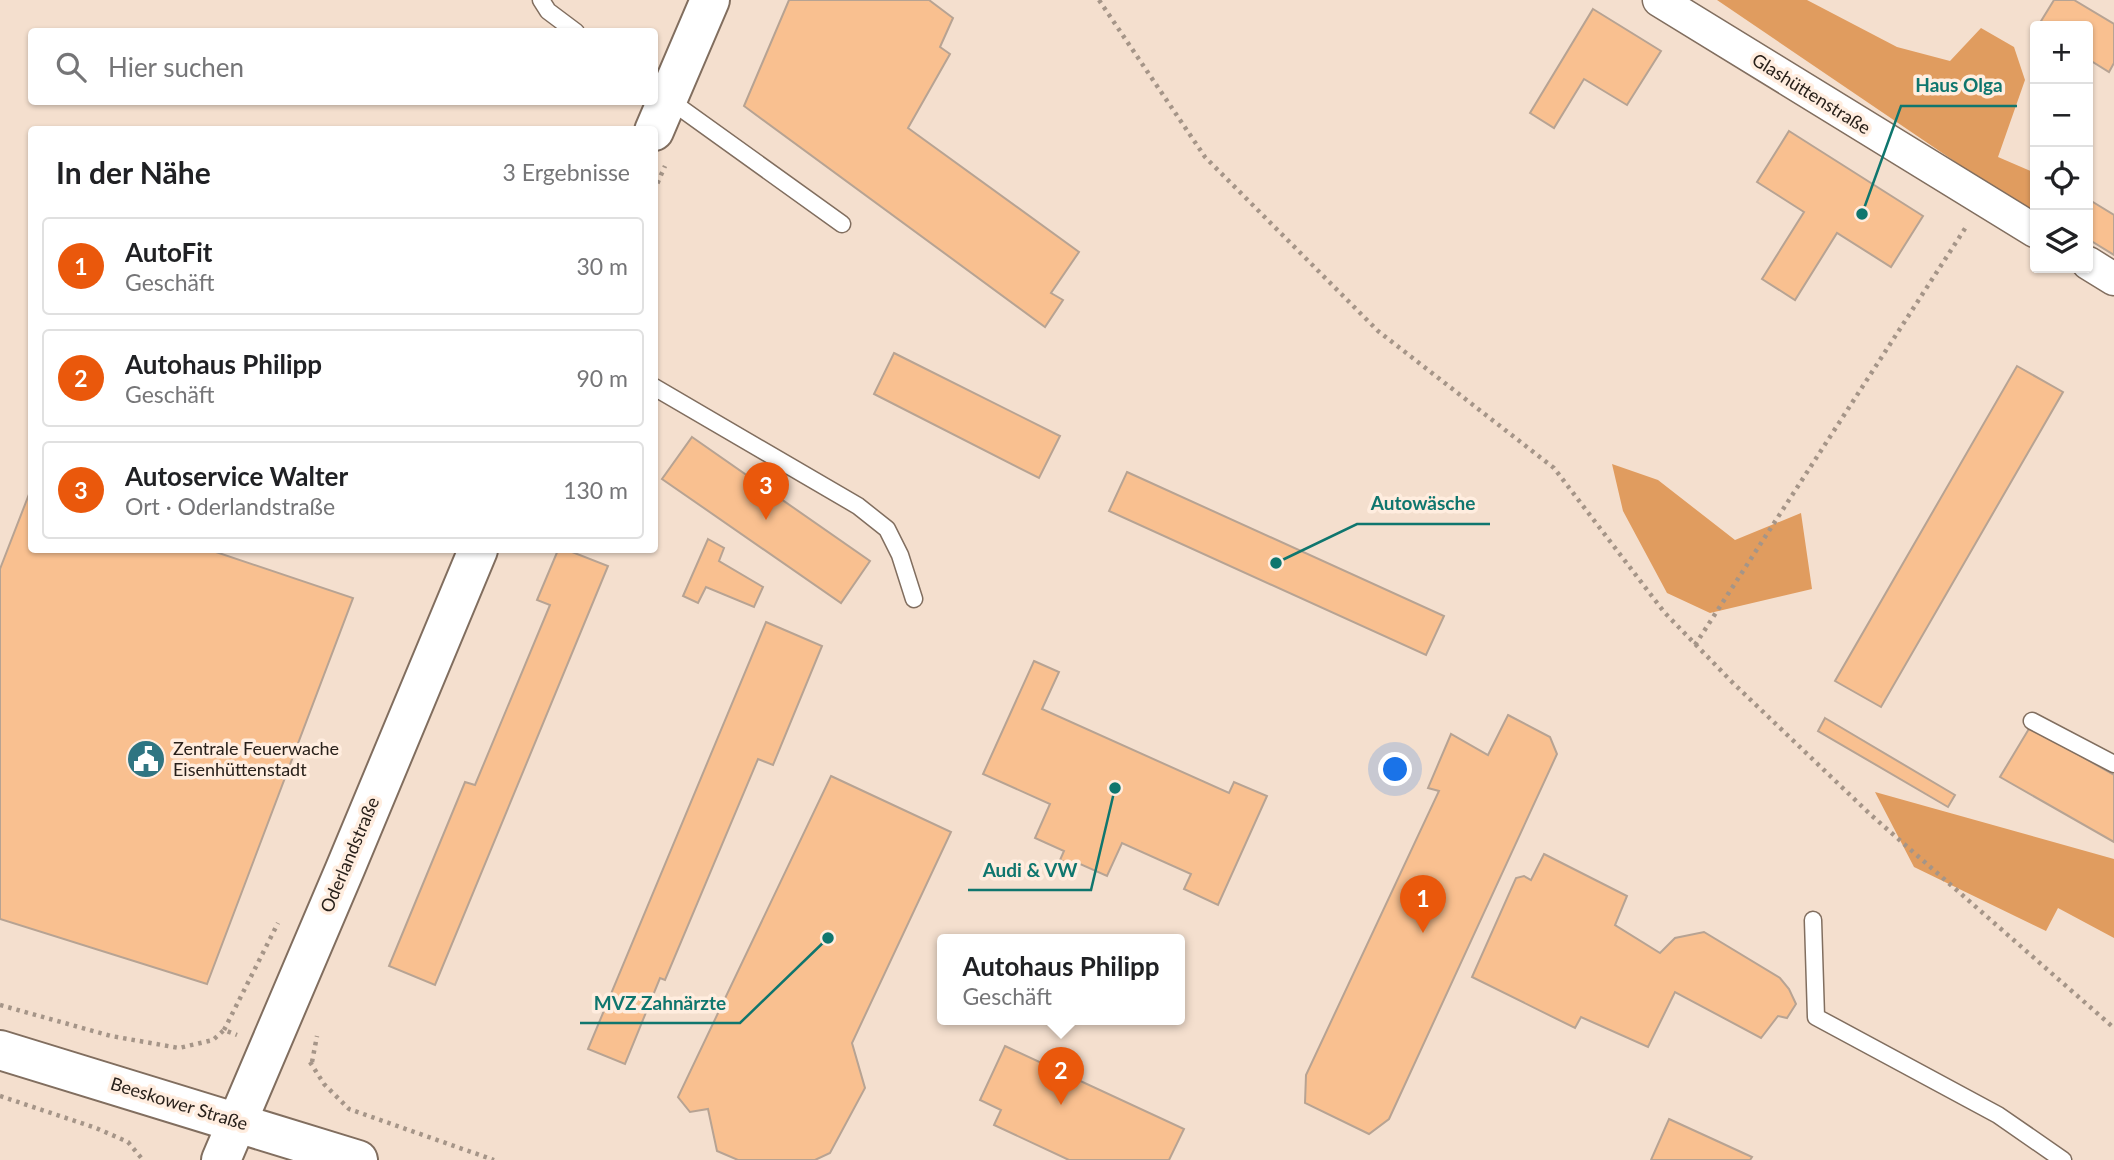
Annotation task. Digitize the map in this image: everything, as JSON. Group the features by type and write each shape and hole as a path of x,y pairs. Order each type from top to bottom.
{"street":[{"path":"659,106 710,0"},
{"name":"Glashüttenstraße","path":"1659,0 2030,228"},
{"path":"2093,266 2114,279"},
{"name":"Oderlandstraße","path":"221,1160 477,553"},
{"name":"Beeskower Straße","path":"0,1050 358,1160"}],"lane":[{"path":"541,0 548,11 571,28"},
{"path":"659,106 842,223"},
{"path":"658,389 858,506 887,529 900,555 914,599"},
{"path":"2032,721 2114,764"},
{"path":"1813,920 1816,1017 1998,1115 2063,1160"}],"path":[{"path":"1099,0 1205,157 1378,331 1554,468 1664,612 1695,645 1871,815 2114,1028"},
{"path":"1695,645 1983,200"},
{"path":"224,1030 278,922"},
{"path":"0,1096 96,1128 128,1142 143,1160"}],"shaded area":[{"path":"1717,0 1807,0 1897,47 1950,61 1981,28 2014,47 2025,80 1998,157 2030,171 2030,213"},
{"path":"1612,464 1658,480 1735,540 1801,513 1812,589 1710,613 1667,593 1623,511"},
{"path":"1875,792 2114,859 2114,938 2058,908 2046,931 1914,867"}],"building":[{"path":"789,0 929,0 953,18 940,47 950,54 908,128 1079,252 1051,293 1063,300 1045,327 744,106"},
{"path":"2054,0 2074,0 2114,24 2114,63 2109,72 2093,62 2093,21 2041,21"},
{"path":"1593,9 1661,51 1627,105 1584,79 1554,128 1530,113"},
{"path":"1789,131 1923,216 1891,267 1837,233 1795,300 1762,279 1804,212 1757,182"},
{"path":"2093,202 2114,215 2114,255 2093,242"},
{"path":"894,353 1060,436 1039,478 874,394"},
{"path":"2017,366 2063,392 1881,707 1835,681"},
{"path":"692,437 870,561 841,603 662,479"},
{"path":"1127,472 1444,616 1426,655 1109,511"},
{"name":"Zentrale Feuerwache Eisenhüttenstadt","path":"28,497 28,553 219,553 353,598 207,984 0,919 0,569"},
{"path":"708,539 724,548 719,561 763,587 754,607 706,587 698,603 683,596"},
{"path":"557,553 575,553 608,566 435,985 389,966 465,782 475,785 550,605 537,600"},
{"path":"766,622 822,646 773,765 758,759 665,980 660,978 625,1064 588,1049"},
{"path":"1034,661 1059,672 1042,709 1229,793 1234,782 1267,796 1218,905 1184,889 1191,874 1122,843 1107,876 1078,863 1076,868 1060,860 1064,851 1035,838 1050,804 983,774"},
{"path":"1508,715 1550,737 1557,754 1389,1119 1369,1134 1305,1103 1306,1075 1439,791 1428,788 1451,734 1488,755"},
{"path":"1825,718 1955,795 1948,807 1818,731"},
{"path":"2030,727 2114,775 2114,842 2000,777"},
{"path":"831,776 951,832 852,1043 865,1088 830,1153 815,1160 738,1160 717,1151 708,1109 690,1112 678,1097"},
{"path":"1544,854 1627,896 1615,925 1660,953 1675,938 1704,932 1780,978 1796,1004 1787,1018 1778,1016 1761,1038 1675,992 1648,1047 1581,1017 1575,1028 1472,977 1516,878 1524,876 1531,880"},
{"path":"1005,1046 1184,1129 1169,1160 1069,1160 994,1125 1001,1110 980,1100"},
{"path":"1669,1119 1752,1157 1750,1160 1651,1160"}],"place":[{"name":"Haus Olga","path":"1862,214"},
{"name":"Autoservice Walter","path":"766,520"},
{"name":"Autowäsche","path":"1276,563"},
{"name":"Zentrale Feuerwache Eisenhüttenstadt","path":"146,759"},
{"name":"Audi & VW","path":"1115,788"},
{"name":"AutoFit","path":"1423,933"},
{"name":"MVZ Zahnärzte","path":"828,938"},
{"name":"Autohaus Philipp","path":"1061,1105"}]}
